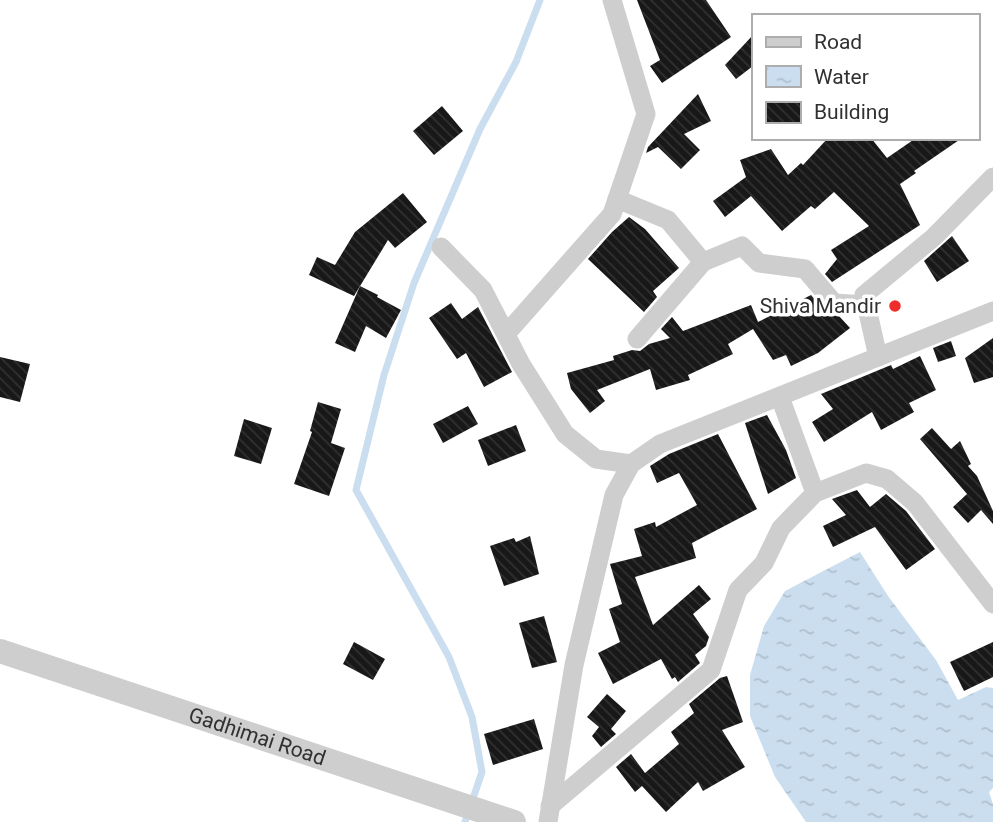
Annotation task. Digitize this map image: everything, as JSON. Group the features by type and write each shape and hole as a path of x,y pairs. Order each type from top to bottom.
{"street":[{"path":"506,334 612,214 646,114 612,0"},
{"path":"878,357 864,295 934,237 993,177"},
{"path":"617,199 668,220 703,262"},
{"path":"637,339 703,262 742,246 759,262 805,269 834,303 867,305"},
{"path":"441,247 483,290 521,365 565,434 596,458 631,464"},
{"path":"549,814 577,652 614,495 631,464 660,444 993,311"},
{"path":"780,397 816,493"},
{"path":"549,814 711,670 738,590 764,563 781,528 816,493 866,474 887,479 915,503 993,604"},
{"name":"Gadhimai Road","path":"0,651 514,822"}],"water":[{"path":"860,552 888,596 936,660 958,700 986,687 993,688 993,788 989,792 993,804 993,822 806,822 775,777 750,716 750,675 764,626 785,591"}],"building":[{"path":"637,0 706,0 731,37 662,83 650,66 660,60"},
{"path":"752,36 752,67 736,79 725,65"},
{"path":"698,94 711,121 684,134 700,150 681,169 658,147 646,153 648,147"},
{"path":"442,106 463,131 434,155 413,131"},
{"path":"826,140 873,140 887,158 913,140 959,140 900,184 920,225 832,282 825,274 837,259 831,250 869,226 834,192 815,209 811,206 782,231 751,196 725,217 713,201 746,177 740,160 771,149 788,175 801,163 803,165"},
{"path":"403,193 427,222 395,248 388,240 354,296 309,275 317,257 335,265 355,232"},
{"path":"629,217 645,229 679,268 653,291 657,297 644,312 588,259"},
{"path":"952,236 969,261 937,282 924,261"},
{"path":"360,286 401,310 386,338 366,326 355,352 335,343"},
{"path":"811,295 825,311 839,316 850,328 818,353 791,366 786,355 773,360 753,329 728,344 733,354 688,375 690,380 656,390 650,369 597,390 605,401 590,413 571,389 567,373 614,360 613,356 632,350 640,351 649,344 670,338 661,329 672,317 683,331 751,305 758,322"},
{"path":"451,303 462,319 478,307 512,372 484,387 466,353 457,359 429,318"},
{"path":"993,338 993,377 974,383 965,358"},
{"path":"951,341 956,356 938,362 933,348"},
{"path":"920,356 936,390 909,403 914,412 881,430 872,412 824,442 812,422 833,409 821,394 891,365 893,369"},
{"path":"0,357 30,364 20,402 0,397"},
{"path":"318,402 341,409 331,443 345,448 329,496 294,484 312,432 310,431"},
{"path":"468,406 478,424 443,443 433,424"},
{"path":"767,415 786,450 796,478 768,494 745,423"},
{"path":"244,419 272,428 261,464 234,456"},
{"path":"516,425 526,451 488,466 478,440"},
{"path":"932,428 951,449 960,441 971,464 968,466 977,476 993,511 993,524 981,510 968,523 953,507 967,494 920,439"},
{"path":"718,434 757,509 692,543 696,558 635,577 653,625 699,585 711,599 693,614 709,637 706,646 695,655 700,663 678,682 675,677 672,679 661,659 613,684 598,653 620,642 609,609 622,604 610,564 642,556 634,529 655,522 656,527 697,505 679,473 657,483 650,466 669,454"},
{"path":"857,490 870,507 886,494 906,511 935,549 906,570 875,527 833,547 823,526 846,515 832,499"},
{"path":"530,536 539,574 504,586 490,546 514,538 516,542"},
{"path":"544,616 557,662 532,668 519,623"},
{"path":"354,642 385,659 373,680 343,664"},
{"path":"993,642 993,677 964,691 950,662"},
{"path":"727,676 743,722 722,730 745,767 703,791 698,782 666,812 642,786 635,792 616,767 631,754 645,773 679,744 671,732 694,713 689,704 720,678"},
{"path":"607,694 626,711 611,729 616,734 601,747 592,736 599,727 587,717"},
{"path":"534,719 543,749 493,765 484,734"}],"waterway":[{"path":"465,822 482,772 472,717 449,657 356,490 384,375 414,283 480,129 516,62 540,0"}],"place":[{"name":"Shiva Mandir","path":"895,306"}]}
